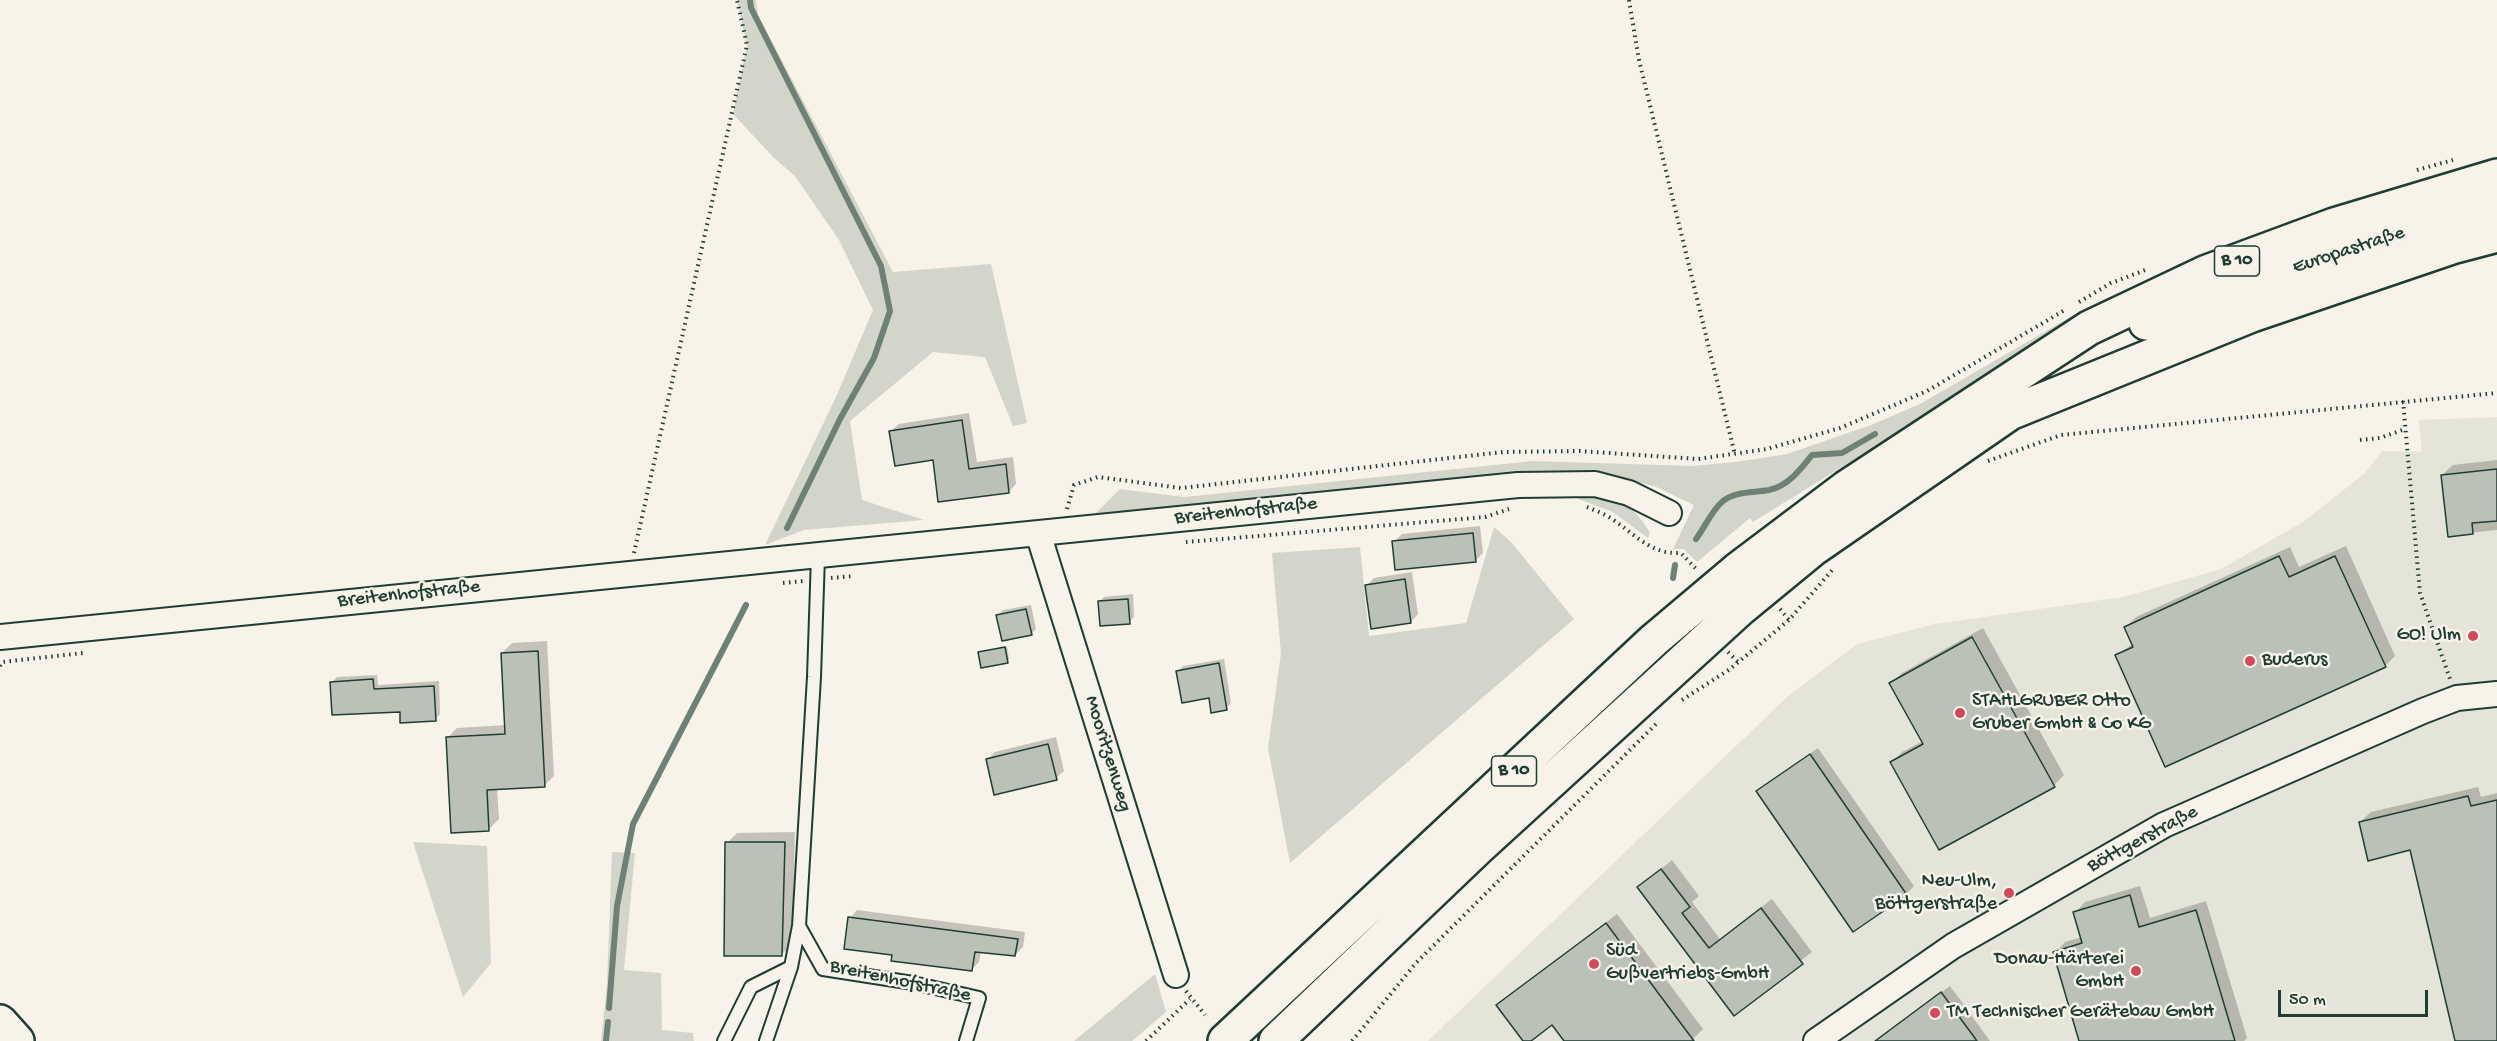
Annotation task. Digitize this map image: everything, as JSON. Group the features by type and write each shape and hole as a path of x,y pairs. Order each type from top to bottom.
{"main road":[{"name":"B 10","path":"1276,1041 1478,848 1740,609 2003,401 2089,328 2206,272 2334,225 2497,176"},
{"name":"Europastraße","path":"2003,401 2202,301 2349,249 2497,207"},
{"path":"2003,401 2455,246 2497,235"},
{"name":"B 10","path":"1225,1041 1645,648 1737,570 1847,487 2003,401"},
{"path":"0,1022 17,1041"}],"street":[{"name":"Breitenhofstraße","path":"0,637 635,571 818,556 1518,485 1595,484 1629,493 1669,513"},
{"name":"Mooritzenweg","path":"1038,533 1176,975"},
{"name":"Böttgerstraße","path":"1816,1041 1953,946 2164,825 2377,730 2457,698 2497,694"}],"lane":[{"path":"766,1041 791,967 799,926 814,689 818,556"},
{"name":"Breitenhofstraße","path":"799,926 823,969 913,983 979,998 966,1041"},
{"path":"724,1041 751,987 791,967"}],"path":[{"path":"635,571 632,559 747,45 737,0"},
{"path":"1629,0 1639,60 1735,455"},
{"path":"2412,172 2455,159"},
{"path":"1068,530 1067,507 1074,484 1098,477 1181,488 1503,452 1579,451 1698,459 1767,449 1830,431 1884,411 1928,391 2111,283 2156,266"},
{"path":"1980,467 2061,435 2497,393"},
{"path":"2403,401 2420,593 2457,698"},
{"path":"2360,440 2380,438 2405,429"},
{"path":"1584,505 1610,517 1651,547 1669,554 1681,553 1697,570"},
{"path":"1177,543 1485,517 1511,508"},
{"path":"1675,705 1738,662 1790,620 1834,568 1844,561"},
{"path":"1779,607 1790,620"},
{"path":"1728,651 1738,662"},
{"path":"1352,1041 1416,963 1659,722"},
{"path":"1176,975 1191,999 1205,1015"},
{"path":"1146,1041 1191,999"}],"shaded area":[{"path":"737,0 756,0 758,15 893,272 991,264 1027,423 1013,426 985,357 933,352 850,421 862,500 924,520 804,530 765,545 836,397 873,310 839,240 795,176 773,157 733,114 747,45"},
{"path":"2497,159 2497,168 2000,369 1753,522 1750,518 1697,562 1684,549 1673,549 1694,505 1654,486 1597,473 1534,473 1091,518 1120,489 1184,497 1533,461 1692,466 1787,454 1871,425 1920,404 2084,309 2254,235 2423,179"},
{"path":"2497,417 2497,1041 1428,1041 1787,697 1857,644 1935,624 2123,597 2221,569 2303,522 2365,473 2382,451 2422,452 2419,420"},
{"path":"1580,495 1603,498 1629,508 1650,533 1648,538 1613,512 1578,499"},
{"path":"1494,527 1511,542 1574,619 1290,863 1268,748 1281,653 1272,553 1360,547 1369,636 1466,623"},
{"path":"413,842 487,846 491,963 463,997"},
{"path":"612,852 635,853 624,970 661,973 662,1030 693,1033 694,1041 601,1041 607,984"},
{"path":"1155,974 1166,1012 1132,1041 1074,1041"}],"building":[{"path":"962,420 969,469 1006,464 1009,493 938,502 933,460 895,466 889,431"},
{"path":"2497,469 2497,521 2472,523 2473,534 2448,537 2441,475"},
{"path":"1473,533 1476,562 1395,570 1392,541"},
{"name":"Buderus","path":"2279,556 2289,577 2335,556 2386,667 2165,767 2115,655 2133,647 2124,627"},
{"path":"1405,579 1411,623 1371,629 1365,585"},
{"path":"1128,599 1130,624 1100,626 1098,601"},
{"path":"1026,609 1032,635 1002,641 996,615"},
{"name":"STAHLGRUBER Otto Gruber GmbH & Co KG","path":"1972,637 2055,787 1939,850 1890,762 1923,744 1889,683"},
{"path":"1005,647 1008,663 981,668 978,652"},
{"path":"538,651 545,787 487,790 489,831 451,833 446,737 505,734 501,653"},
{"path":"1219,663 1227,710 1211,713 1209,698 1182,703 1176,671"},
{"path":"373,679 374,689 434,686 436,721 400,723 400,712 332,715 330,682"},
{"path":"1048,744 1057,780 994,795 986,759"},
{"path":"1810,754 1907,895 1853,932 1756,791"},
{"path":"2468,796 2471,806 2497,800 2497,1041 2455,1041 2410,850 2368,861 2359,822"},
{"path":"725,842 785,842 782,956 724,956"},
{"path":"1661,869 1690,907 1682,913 1709,948 1761,908 1803,964 1734,1016 1637,887"},
{"name":"Donau-Härterei GmbH","path":"2130,895 2139,927 2196,910 2235,1041 2079,1041 2053,952 2082,943 2073,912"},
{"path":"848,917 1018,939 1015,956 975,952 972,971 891,961 892,955 844,949"},
{"name":"Süd Gußvertriebs-GmbH","path":"1606,923 1694,1041 1564,1041 1552,1025 1531,1041 1523,1041 1496,1005"},
{"name":"TM Technischer Gerätebau GmbH","path":"1941,992 1977,1041 1875,1041"}],"waterway":[{"path":"750,0 751,8 881,266 890,311 874,358 840,419 787,528"},
{"path":"1696,539 1715,509 1728,498 1776,488 1793,476 1812,455 1842,453 1875,434"},
{"path":"1673,578 1675,565"},
{"path":"609,1008 617,906 633,824 746,605"},
{"path":"606,1041 608,1022"}],"place":[{"name":"GO! Ulm","path":"2473,636"},
{"name":"Buderus","path":"2250,661"},
{"name":"STAHLGRUBER Otto Gruber GmbH & Co KG","path":"1960,713"},
{"name":"Neu-Ulm, Böttgerstraße","path":"2009,893"},
{"name":"Süd Gußvertriebs-GmbH","path":"1594,964"},
{"name":"Donau-Härterei GmbH","path":"2136,971"},
{"name":"TM Technischer Gerätebau GmbH","path":"1935,1013"}]}
